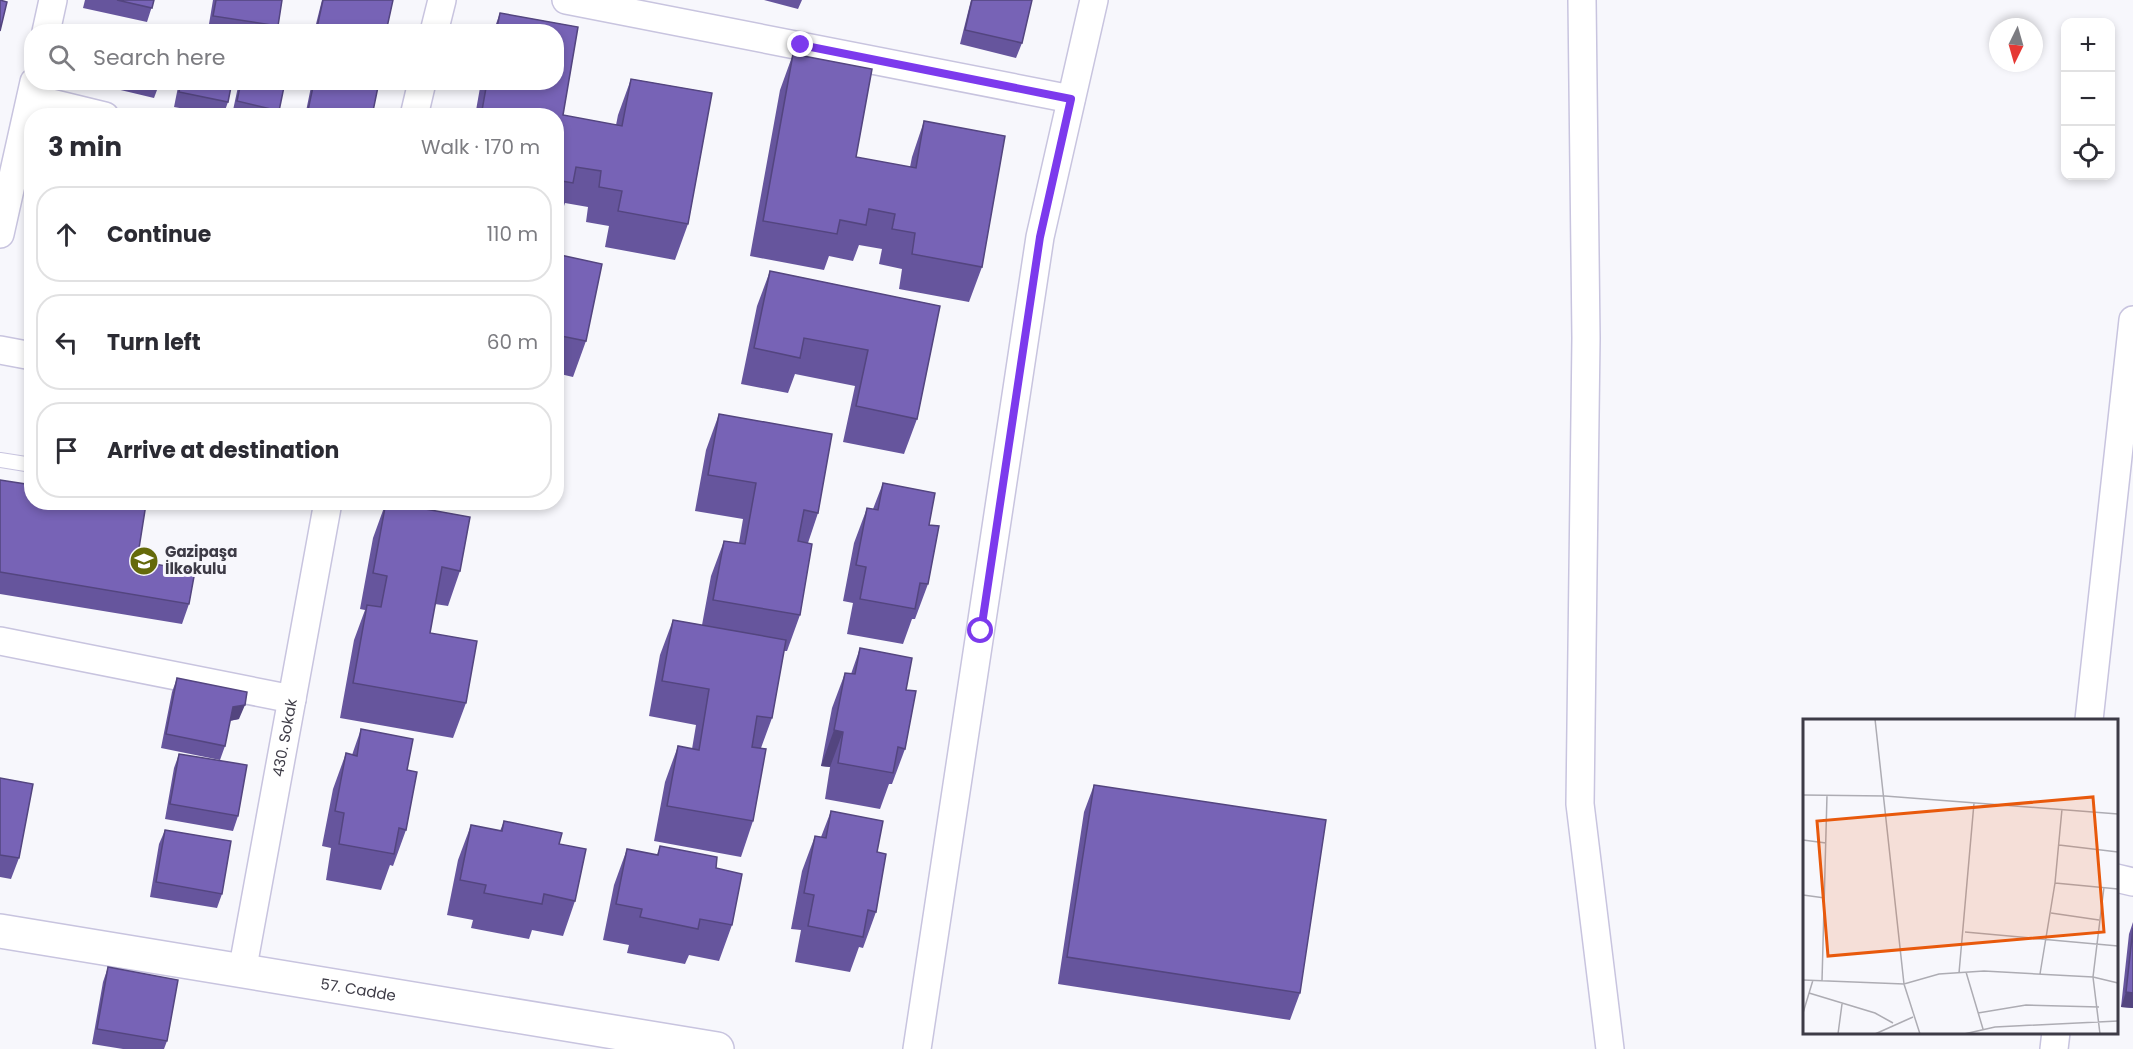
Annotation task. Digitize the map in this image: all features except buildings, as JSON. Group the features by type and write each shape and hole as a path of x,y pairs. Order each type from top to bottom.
{"street":[{"path":"48,24 53,0"},
{"path":"436,24 441,0"},
{"path":"566,0 1071,99"},
{"path":"917,1049 1040,237 1094,0"},
{"path":"1582,0 1586,338 1580,804 1610,1049"},
{"path":"28,108 32,90 83,108"},
{"path":"416,108 420,90"},
{"path":"0,234 24,126"},
{"path":"2089,719 2126,452 2133,320"},
{"path":"0,350 24,354"},
{"name":"430. Sokak","path":"242,972 326,510"},
{"path":"0,641 292,699"},
{"path":"2118,878 2133,882"},
{"name":"57. Cadde","path":"0,932 717,1049"},
{"path":"2054,1049 2056,1034"}],"lane":[{"path":"0,460 24,464"}],"place":[{"name":"Gazipaşa İlkokulu","path":"144,561"}],"route":[{"path":"801,45 1071,99 1040,237 981,631"}]}
